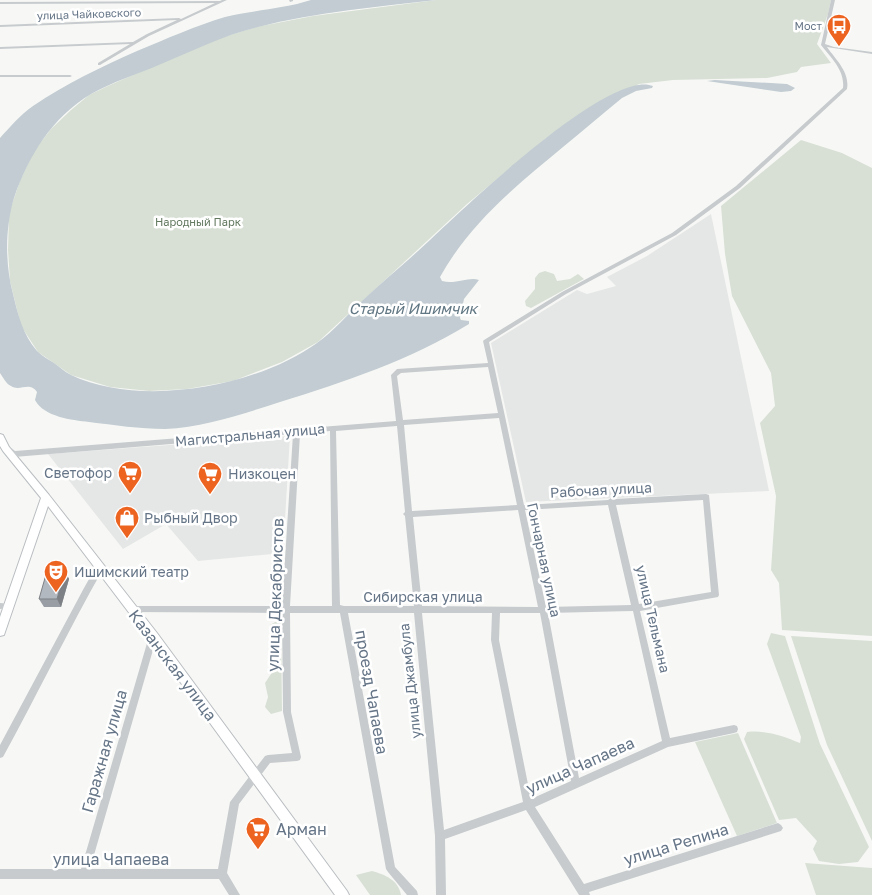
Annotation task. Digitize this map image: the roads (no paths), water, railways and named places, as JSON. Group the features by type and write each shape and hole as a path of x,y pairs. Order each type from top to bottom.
{"main road":[{"name":"Казанская улица","path":"0,438 3,449 46,497 130,609 153,636 343,895"},
{"path":"0,632 4,606 46,497"}],"street":[{"path":"100,64 134,42 225,0"},
{"path":"833,0 823,45 828,52 840,53 837,49"},
{"path":"0,3 87,1 219,2"},
{"name":"улица Чайковского","path":"0,26 179,20"},
{"path":"0,48 134,42"},
{"path":"823,45 837,49 872,53"},
{"name":"Гончарная улица","path":"576,784 543,610 486,341 564,293 674,234 738,187 845,88 847,81 845,74 828,52"},
{"path":"0,76 70,76"},
{"name":"улица Джамбула","path":"441,895 440,836 394,375 399,371 491,365"},
{"name":"Магистральная улица","path":"3,449 14,454 501,415"},
{"name":"проезд Чапаева","path":"333,428 336,608 343,610 390,869 413,895"},
{"name":"улица Декабристов","path":"222,874 235,802 268,759 297,757 287,712 286,624 297,432"},
{"name":"Рабочая улица","path":"408,514 611,501 706,498 715,595"},
{"name":"улица Тельмана","path":"611,501 667,743"},
{"path":"0,754 23,714 75,610 100,567"},
{"name":"Сибирская улица","path":"130,609 543,610 636,608 715,595"},
{"path":"496,610 495,640 528,805 584,892"},
{"name":"Гаражная улица","path":"84,874 153,636"},
{"name":"улица Чапаева","path":"440,836 528,805 667,743 734,729"},
{"name":"улица Репина","path":"584,892 778,828"},
{"name":"улица Чапаева","path":"0,874 222,874"},
{"path":"222,874 235,895"}],"water":[{"name":"Старый Ишимчик","path":"311,0 436,0 302,17 233,34 91,94 64,114 43,139 26,168 14,198 9,221 7,246 10,282 19,317 32,345 41,355 71,375 99,385 130,390 164,391 197,388 231,381 263,371 292,358 317,343 504,172 573,118 605,98 632,86 653,86 652,88 636,91 622,98 511,191 465,239 440,277 442,281 447,282 479,280 464,299 460,318 461,320 469,321 469,324 424,349 353,378 252,411 180,428 137,428 59,417 39,406 35,400 37,392 31,387 14,388 9,385 0,373 0,138 24,113 45,98 84,76 137,51 225,17"},
{"path":"707,81 787,84 795,88 791,91 781,92"}],"place":[{"name":"Мост","path":"839,47"},
{"name":"Светофор","path":"130,494"},
{"name":"Низкоцен","path":"210,495"},
{"name":"Рыбный Двор","path":"127,539"},
{"name":"Ишимский театр","path":"56,593"},
{"name":"Арман","path":"258,850"}],"park label":[{"name":"Народный Парк","path":"198,222"}]}
